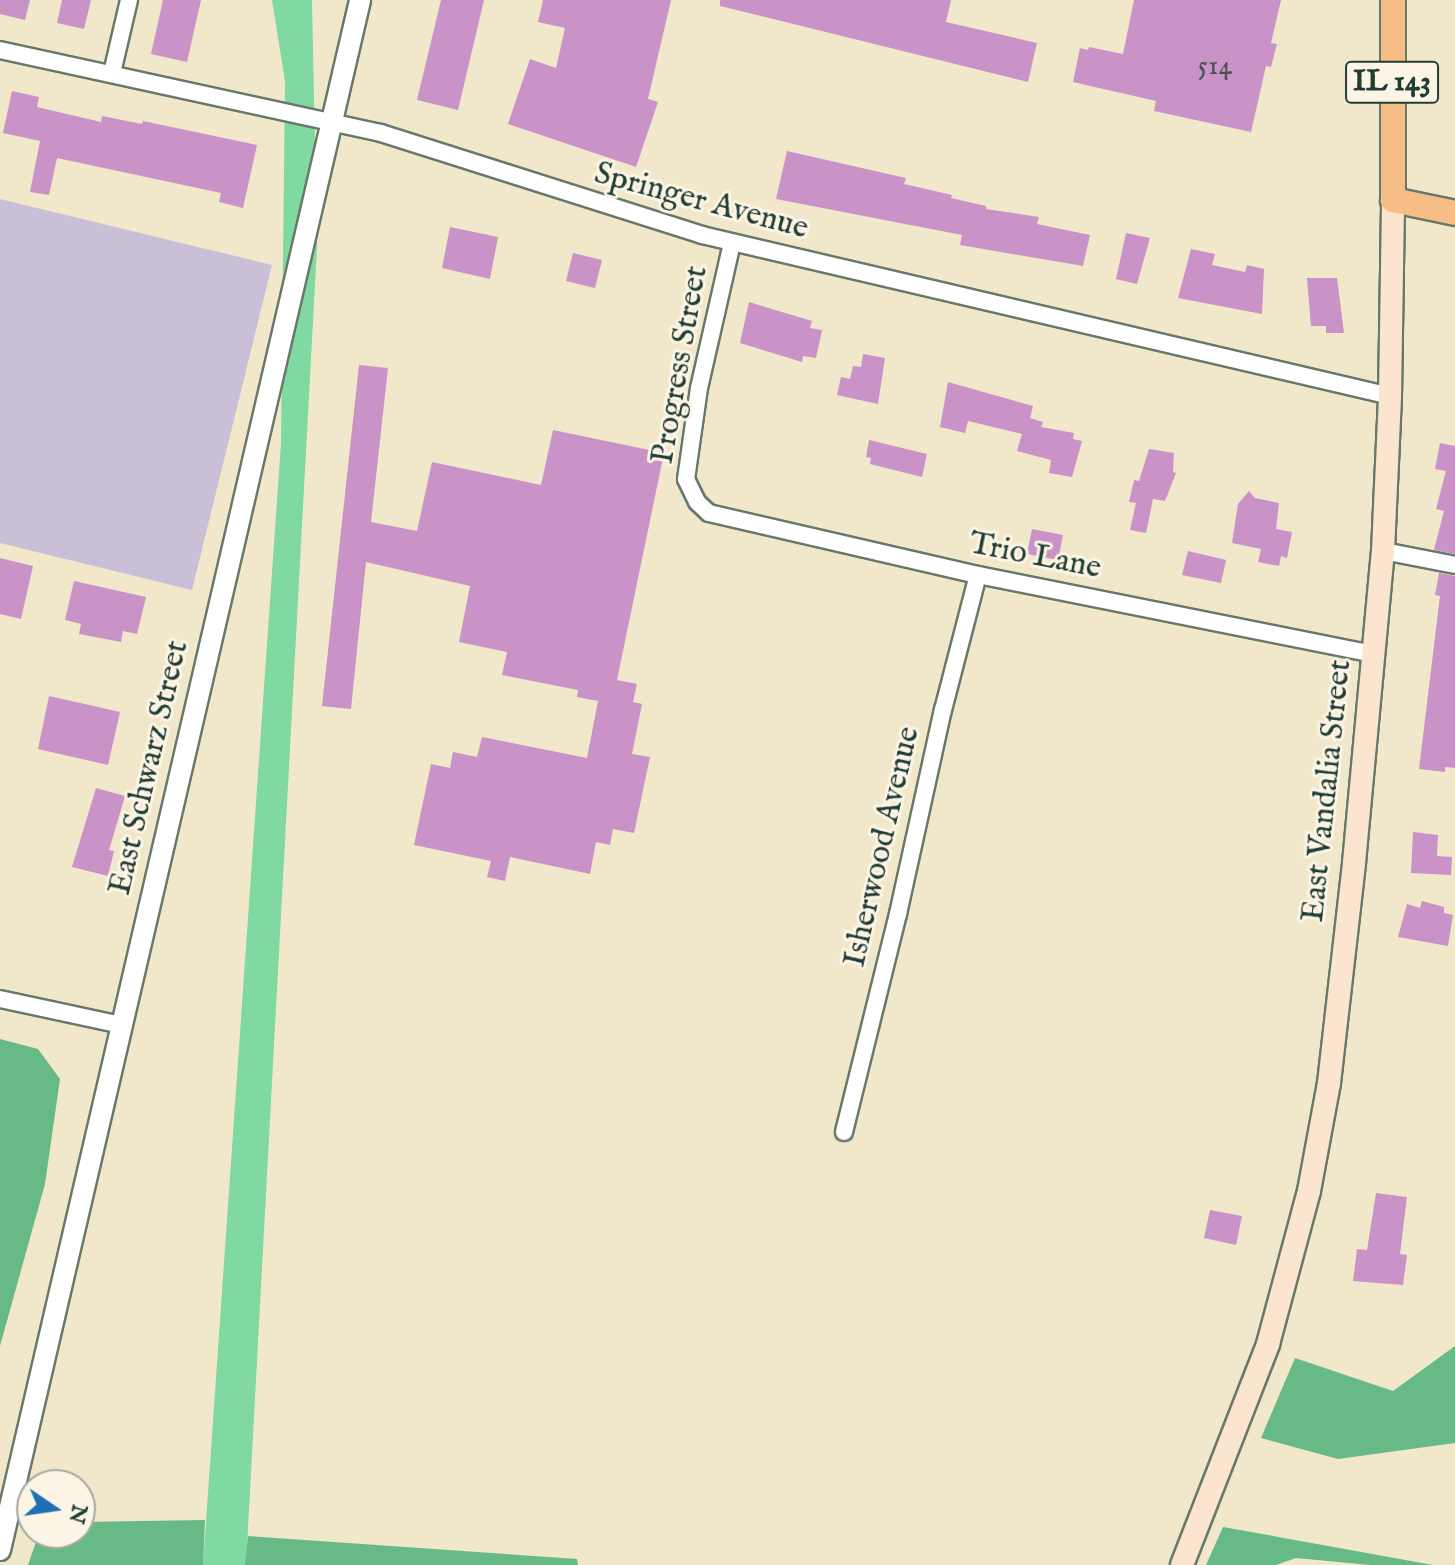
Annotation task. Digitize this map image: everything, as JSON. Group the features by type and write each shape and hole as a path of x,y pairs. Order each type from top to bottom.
{"main road":[{"name":"East Vandalia Street","path":"1182,1565 1268,1344 1309,1191 1330,1069 1383,551 1390,396 1393,0"},
{"path":"1393,200 1455,213"}],"street":[{"path":"112,73 129,0"},
{"name":"East Schwarz Street","path":"0,1550 360,0"},
{"name":"Springer Avenue","path":"0,50 381,133 732,243 1390,396"},
{"name":"Progress Street","path":"693,496 686,479 699,388 732,243"},
{"name":"Trio Lane","path":"693,496 709,513 978,575 1374,654"},
{"path":"1383,551 1455,565"},
{"name":"Isherwood Avenue","path":"844,1132 898,914 943,710 978,575"},
{"path":"0,999 121,1025"}],"shaded area":[{"path":"0,199 272,265 192,590 0,543"}],"green space":[{"path":"272,0 312,0 317,247 246,1565 203,1565 281,443 285,81"},
{"path":"0,1039 38,1049 60,1079 45,1184 0,1346"},
{"path":"1455,1346 1455,1443 1338,1459 1261,1438 1295,1358 1393,1391"},
{"path":"205,1520 203,1565 28,1565 34,1549 96,1549 96,1522"},
{"path":"1223,1527 1433,1565 1370,1565 1296,1558 1276,1565 1206,1565"},
{"path":"248,1536 577,1559 578,1565 245,1565"}],"building":[{"path":"0,0 30,0 25,20 0,14"},
{"path":"62,0 91,0 84,29 57,23"},
{"path":"163,0 201,0 187,62 151,54"},
{"path":"441,0 484,0 458,110 417,100"},
{"path":"543,0 671,0 648,99 658,102 636,167 508,124 530,59 556,68 565,28 538,22"},
{"path":"720,0 951,0 946,22 1037,43 1028,82 720,6"},
{"path":"1134,0 1281,0 1271,43 1277,44 1271,67 1266,66 1251,132 1154,111 1156,101 1073,82 1080,48 1123,54"},
{"path":"12,91 39,97 37,107 101,122 102,116 142,124 143,121 257,145 243,208 219,202 221,193 57,158 49,195 30,192 40,141 3,133"},
{"path":"787,151 906,178 904,184 952,195 951,198 986,206 986,209 1039,217 1037,224 1090,235 1083,266 960,245 962,235 776,199"},
{"path":"450,227 498,237 490,279 442,268"},
{"path":"1126,233 1150,238 1137,284 1116,279"},
{"path":"1191,249 1215,254 1212,265 1245,272 1247,265 1264,269 1262,314 1178,298"},
{"path":"573,253 602,260 595,288 566,281"},
{"path":"1307,278 1337,278 1344,333 1326,333 1326,326 1311,326"},
{"path":"749,302 812,321 810,328 822,330 816,358 803,356 802,362 740,343"},
{"path":"863,354 885,358 878,404 837,395 841,377 850,379 853,366 861,367"},
{"path":"359,365 388,368 371,522 417,531 432,462 541,485 553,430 664,453 617,680 637,684 633,702 642,704 632,754 650,757 634,833 613,829 610,845 596,842 590,874 510,857 505,881 487,877 491,861 414,845 431,764 450,768 453,752 477,757 482,737 587,758 598,701 577,697 578,690 502,675 507,652 459,642 470,586 366,562 351,709 322,706"},
{"path":"948,382 1033,406 1030,418 1043,422 1041,427 1074,433 1073,439 1082,441 1072,477 1049,473 1051,460 1017,451 1022,434 968,421 965,433 940,427"},
{"path":"869,440 927,454 922,477 870,464 871,458 866,457"},
{"path":"1440,443 1455,446 1455,554 1434,550 1444,511 1436,509 1446,471 1435,469"},
{"path":"1149,449 1174,453 1173,472 1176,473 1165,501 1153,499 1146,533 1130,530 1136,503 1129,502 1134,480 1139,481"},
{"path":"1249,491 1255,498 1279,503 1276,529 1292,532 1287,558 1281,556 1279,566 1258,562 1261,549 1232,543 1238,504"},
{"path":"1032,529 1063,535 1058,560 1027,554"},
{"path":"1188,551 1226,560 1221,583 1182,575"},
{"path":"0,558 33,566 21,619 0,614"},
{"path":"1439,573 1455,576 1455,768 1445,767 1445,772 1419,769 1440,596 1435,595"},
{"path":"74,581 146,597 137,634 123,631 121,642 79,634 81,624 65,620"},
{"path":"49,696 120,712 108,765 38,749"},
{"path":"96,788 125,796 109,850 114,851 108,876 72,867"},
{"path":"1413,832 1438,835 1437,856 1452,857 1451,875 1411,873"},
{"path":"1422,901 1444,907 1444,913 1453,915 1448,946 1398,937 1407,904 1420,908"},
{"path":"1376,1193 1407,1197 1400,1254 1407,1255 1403,1285 1353,1281 1357,1249 1367,1250"},
{"path":"1210,1210 1242,1216 1236,1245 1204,1238"}]}
